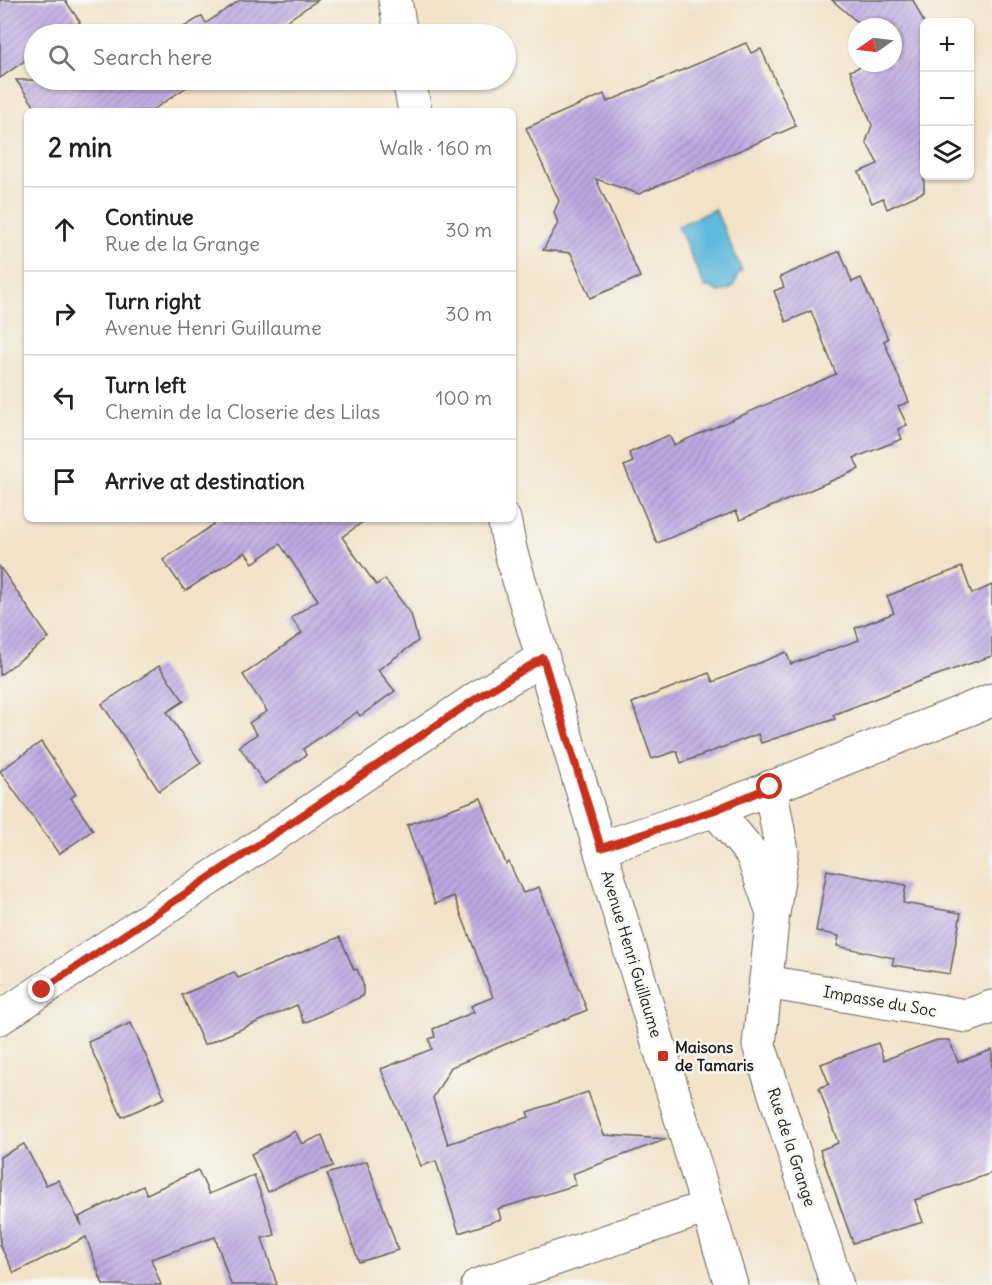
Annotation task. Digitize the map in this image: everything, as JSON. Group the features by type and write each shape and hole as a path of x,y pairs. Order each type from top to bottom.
{"street":[{"path":"395,0 399,24"},
{"path":"411,90 414,108"},
{"name":"Avenue Henri Guillaume","path":"505,522 511,553 731,1285"},
{"path":"0,1018 244,857 480,696 543,658"},
{"path":"601,848 715,810 992,700"},
{"path":"770,787 782,851 773,912"},
{"name":"Rue de la Grange","path":"715,810 752,854 773,912 759,1045 837,1285"},
{"name":"Impasse du Soc","path":"766,982 968,1016 992,1007"},
{"path":"478,1285 708,1207"}],"water":[{"path":"715,209 742,271 738,273 732,287 719,292 709,286 705,288 678,226"}],"building":[{"path":"0,0 65,0 80,22 77,24 24,24 24,61 0,78"},
{"path":"240,0 318,0 282,24 189,24 202,16 206,23"},
{"path":"832,0 913,0 922,18 920,180 924,180 924,192 887,209 883,198 872,203 859,172 878,164 866,142 872,125 850,72 902,72 902,18 853,18"},
{"path":"746,43 751,53 761,49 796,126 639,194 596,179 640,277 590,298 571,253 543,250 558,223 554,212 559,201 526,128 604,94 607,102"},
{"path":"16,80 24,80 24,90 182,90 155,108 36,108"},
{"path":"840,251 852,282 861,278 888,339 884,341 909,402 898,406 907,425 898,429 902,439 854,458 859,469 740,520 736,511 657,543 624,466 633,462 629,453 669,435 674,445 836,374 811,311 786,322 774,291 784,287 780,277"},
{"path":"217,522 363,522 342,537 376,585 385,579 411,614 418,641 378,670 395,691 360,716 357,712 303,749 306,755 265,784 239,746 257,734 249,723 267,711 243,675 302,633 291,618 318,600 280,544 253,563 245,552 185,591 163,560"},
{"path":"0,567 49,638 0,675"},
{"path":"962,567 972,594 992,585 992,656 833,715 835,719 761,743 758,734 681,763 677,751 652,759 632,703 709,673 713,682 786,652 791,664 859,640 855,628 894,613 887,596"},
{"path":"159,666 184,701 167,712 201,763 159,791 102,704"},
{"path":"41,742 76,794 71,798 93,830 59,854 0,771"},
{"path":"481,798 506,864 509,862 523,893 539,887 587,1010 451,1067 433,1098 448,1144 529,1117 527,1112 588,1092 604,1135 667,1139 572,1174 576,1185 498,1209 501,1219 459,1233 436,1161 421,1166 381,1069 432,1049 429,1039 435,1037 433,1029 474,1012 471,1006 493,997 454,896 435,904 407,825"},
{"path":"827,870 906,885 903,903 961,913 950,974 892,965 894,958 837,946 839,936 816,931"},
{"path":"340,937 354,970 357,969 363,984 363,996 304,1023 297,1005 204,1045 182,995 234,972 238,978"},
{"path":"131,1023 165,1098 122,1117 88,1042"},
{"path":"937,1040 949,1040 958,1062 992,1050 992,1173 915,1200 923,1222 853,1243 820,1150 838,1143 819,1088 829,1084 821,1064 878,1043 884,1060"},
{"path":"295,1131 302,1144 322,1135 333,1166 285,1183 268,1192 251,1154"},
{"path":"24,1144 46,1185 58,1180 82,1226 79,1217 143,1186 147,1194 198,1170 209,1194 254,1175 275,1235 262,1238 277,1285 231,1285 215,1237 151,1259 161,1285 103,1285 86,1237 14,1273 0,1245 0,1157"},
{"path":"367,1161 398,1250 359,1262 327,1174"}],"place":[{"name":"Maisons de Tamaris","path":"663,1056"}],"route":[{"path":"42,990 480,696 543,658 601,848 715,810 770,787"}]}
